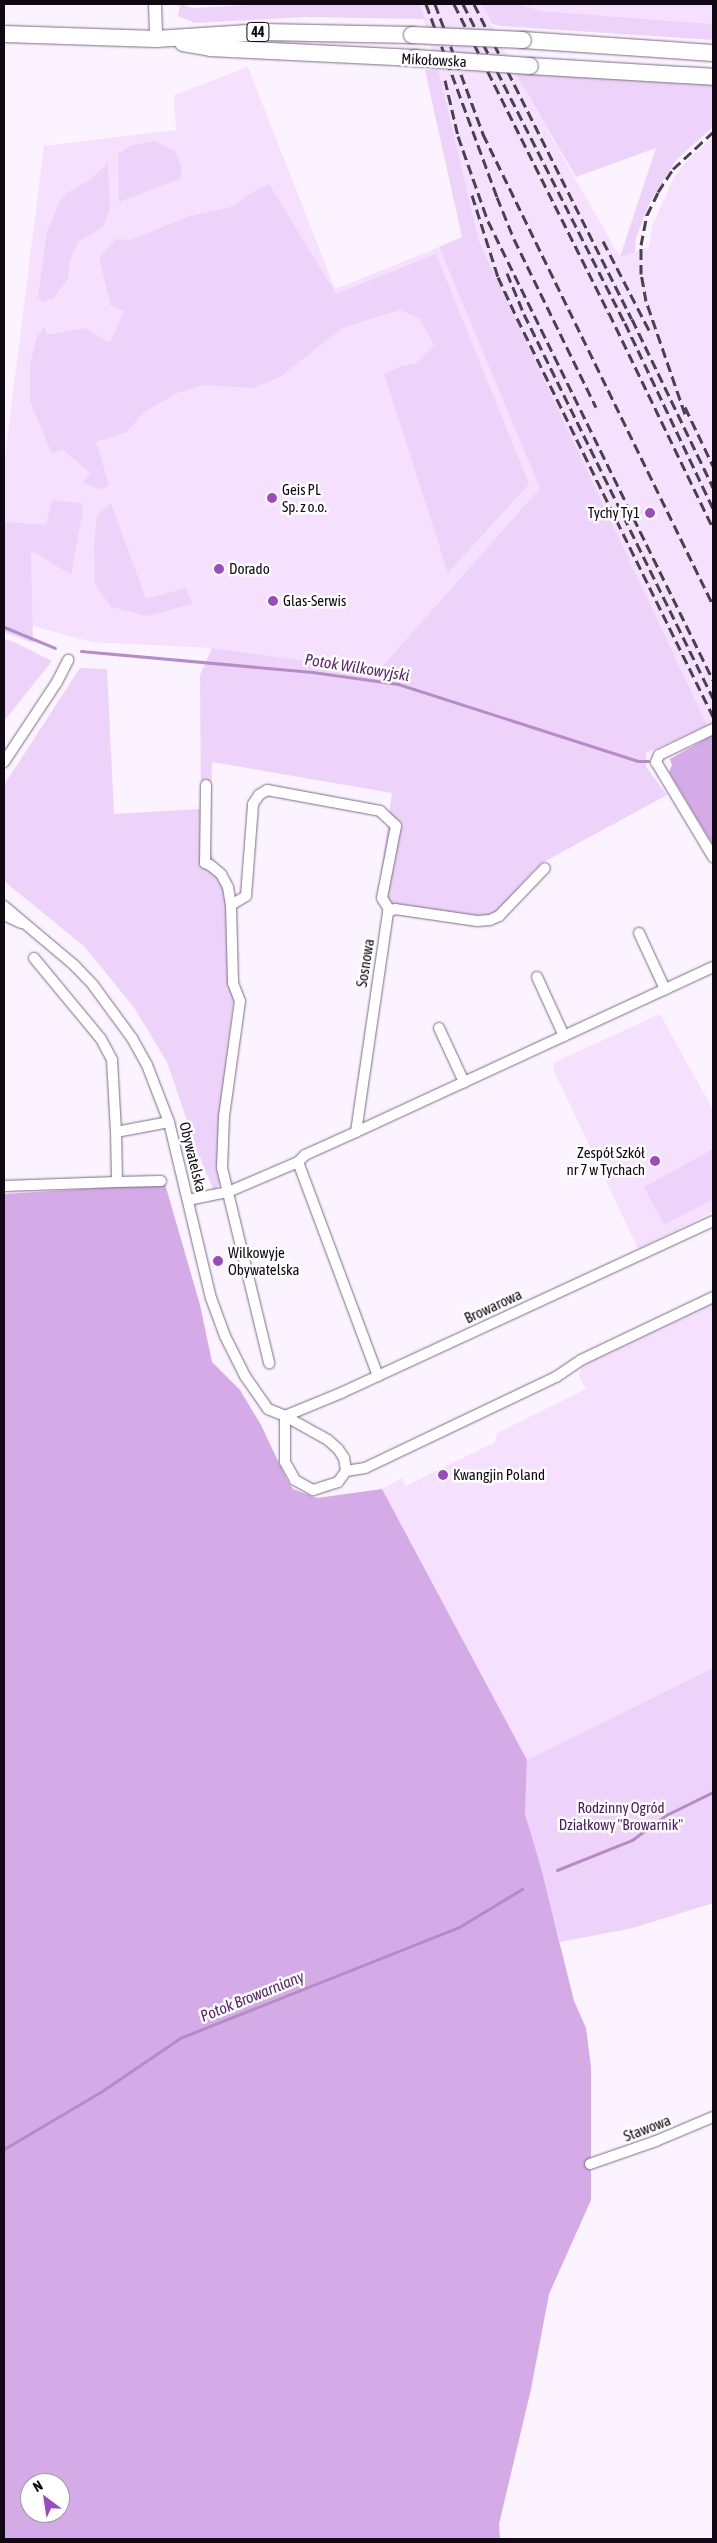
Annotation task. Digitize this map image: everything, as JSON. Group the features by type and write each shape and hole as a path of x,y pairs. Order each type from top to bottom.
{"main road":[{"name":"Mikołowska","path":"4,34 156,39 264,32 412,35 523,40 713,53"},
{"name":"Mikołowska","path":"156,39 210,48 415,58 713,77"}],"street":[{"path":"155,4 156,39"},
{"path":"4,762 57,682 68,660"},
{"path":"713,729 659,756 656,762 713,857"},
{"path":"206,785 204,863 210,865 221,874 228,887 231,905 246,896 253,804 259,795 267,790 380,811 396,826 382,898 390,910 395,909 477,921 490,920 499,916 545,868"},
{"name":"Obywatelska","path":"231,905 233,983 240,1001 224,1116 222,1168 269,1363"},
{"name":"Obywatelska","path":"4,906 74,965 116,1014 147,1065 169,1122 211,1298 225,1336 259,1399 274,1413 285,1416 332,1443 344,1458 346,1471"},
{"name":"Sosnowa","path":"356,1132 374,997 387,916 390,910"},
{"name":"Obywatelska","path":"4,915 29,926"},
{"path":"639,933 665,989"},
{"path":"34,958 101,1039 112,1060 117,1182"},
{"path":"188,1200 228,1192 298,1162 304,1155 713,967"},
{"path":"537,977 564,1036"},
{"path":"440,1028 464,1082"},
{"path":"116,1132 169,1122"},
{"path":"298,1162 378,1376"},
{"path":"4,1186 161,1181"},
{"name":"Browarowa","path":"285,1416 295,1414 713,1221"},
{"path":"285,1416 285,1462 297,1482 313,1490 321,1489 338,1482 346,1471 372,1465 556,1377 581,1360 713,1297"},
{"name":"Stawowa","path":"590,2164 656,2141 713,2117"}],"shaded area":[{"path":"420,4 481,4 515,73 620,257 649,247 653,224 673,179 687,161 713,137 713,417 711,418 713,423 713,731 707,725 479,241"},
{"path":"519,4 713,4 713,24 541,11"},
{"path":"248,67 335,289 439,247 541,487 378,671 212,648 92,642 32,626 31,550 4,549 4,465 44,146 176,130 174,95"},
{"path":"713,735 713,845 669,772 672,765 670,759"},
{"name":"Zespół Szkół nr 7 w Tychach","path":"660,1014 713,1110 713,1212 638,1249 555,1073 553,1063"},
{"path":"165,1184 200,1305 212,1362 240,1390 261,1425 293,1489 317,1498 382,1489 527,1760 525,1814 541,1868 574,2001 586,2028 591,2067 591,2200 549,2294 531,2389 499,2524 500,2539 4,2539 4,1194"},
{"path":"713,1303 713,1668 527,1760 382,1489 402,1478 406,1486 495,1442 497,1433 586,1389 579,1376 582,1366"}],"green space":[{"path":"180,4 193,8 264,4 420,4 425,19 305,17 195,23 178,16"},
{"path":"481,4 519,4 541,11 713,24 713,40 502,26 492,24"},
{"path":"438,69 479,241 707,725 646,753 646,767 667,795 540,864 498,910 489,915 476,917 377,903 392,793 212,762 210,850 226,890 234,998 219,1115 220,1183 214,1191 199,1156 167,1062 135,1009 85,947 4,881 4,785 80,668 107,669 114,814 201,809 200,675 212,648 378,671 540,488 439,247 462,237 425,70"},
{"path":"515,73 713,84 713,127 676,160 650,202 636,238 635,252 620,257 656,148 576,177"},
{"path":"155,141 175,151 182,168 180,179 119,202 118,154 130,146"},
{"path":"108,163 110,210 103,227 78,242 70,260 68,279 54,298 44,302 38,297 47,231 60,201 67,193 91,179"},
{"path":"269,184 336,294 436,254 529,484 448,573 384,374 402,366 415,364 434,345 419,318 400,310 342,328 280,377 253,388 204,385 177,393 143,413 127,432 96,442 109,485 103,489 95,488 83,482 90,473 62,449 52,454 30,401 30,365 37,336 45,327 47,335 85,328 110,343 124,311 111,306 99,258 116,239 131,240 189,216 235,206 248,195"},
{"path":"52,500 81,503 83,510 71,575 31,550 33,643 4,632 4,522 46,525"},
{"path":"111,503 146,599 186,588 192,604 147,616 111,607 95,584 94,544 97,516"},
{"path":"4,639 52,661 4,721"},
{"path":"713,1149 713,1199 664,1225 644,1187"},
{"name":"Rodzinny Ogród Działkowy \"Browarnik\"","path":"713,1668 713,1903 633,1928 560,1942 525,1814 527,1760"}],"waterway":[{"name":"Potok Wilkowyjski","path":"4,627 55,648"},
{"name":"Potok Wilkowyjski","path":"81,651 312,672 398,684 638,761 648,761"},
{"name":"Potok Browarniany","path":"557,1870 632,1840 666,1815 713,1792"},
{"name":"Potok Browarniany","path":"4,2149 102,2091 180,2038 459,1927 522,1889"}],"railway":[{"path":"426,4 514,239 596,407"},
{"path":"435,4 483,134 713,605"},
{"path":"454,4 609,313 713,528"},
{"path":"463,4 625,323 713,508"},
{"path":"474,4 632,319 713,487"},
{"path":"445,80 458,136 488,221 713,680"},
{"path":"685,414 646,301 641,274 641,245 647,215 658,192 673,169 713,132"},
{"path":"472,195 498,277 713,717"},
{"path":"603,241 651,334"},
{"path":"507,273 524,314 713,698"},
{"path":"685,407 713,466"}],"place":[{"name":"Geis PL Sp. z o.o.","path":"272,498"},
{"name":"Tychy Ty1","path":"650,513"},
{"name":"Dorado","path":"219,569"},
{"name":"Glas-Serwis","path":"273,601"},
{"name":"Zespół Szkół nr 7 w Tychach","path":"655,1161"},
{"name":"Wilkowyje Obywatelska","path":"218,1261"},
{"name":"Kwangjin Poland","path":"443,1475"}]}
